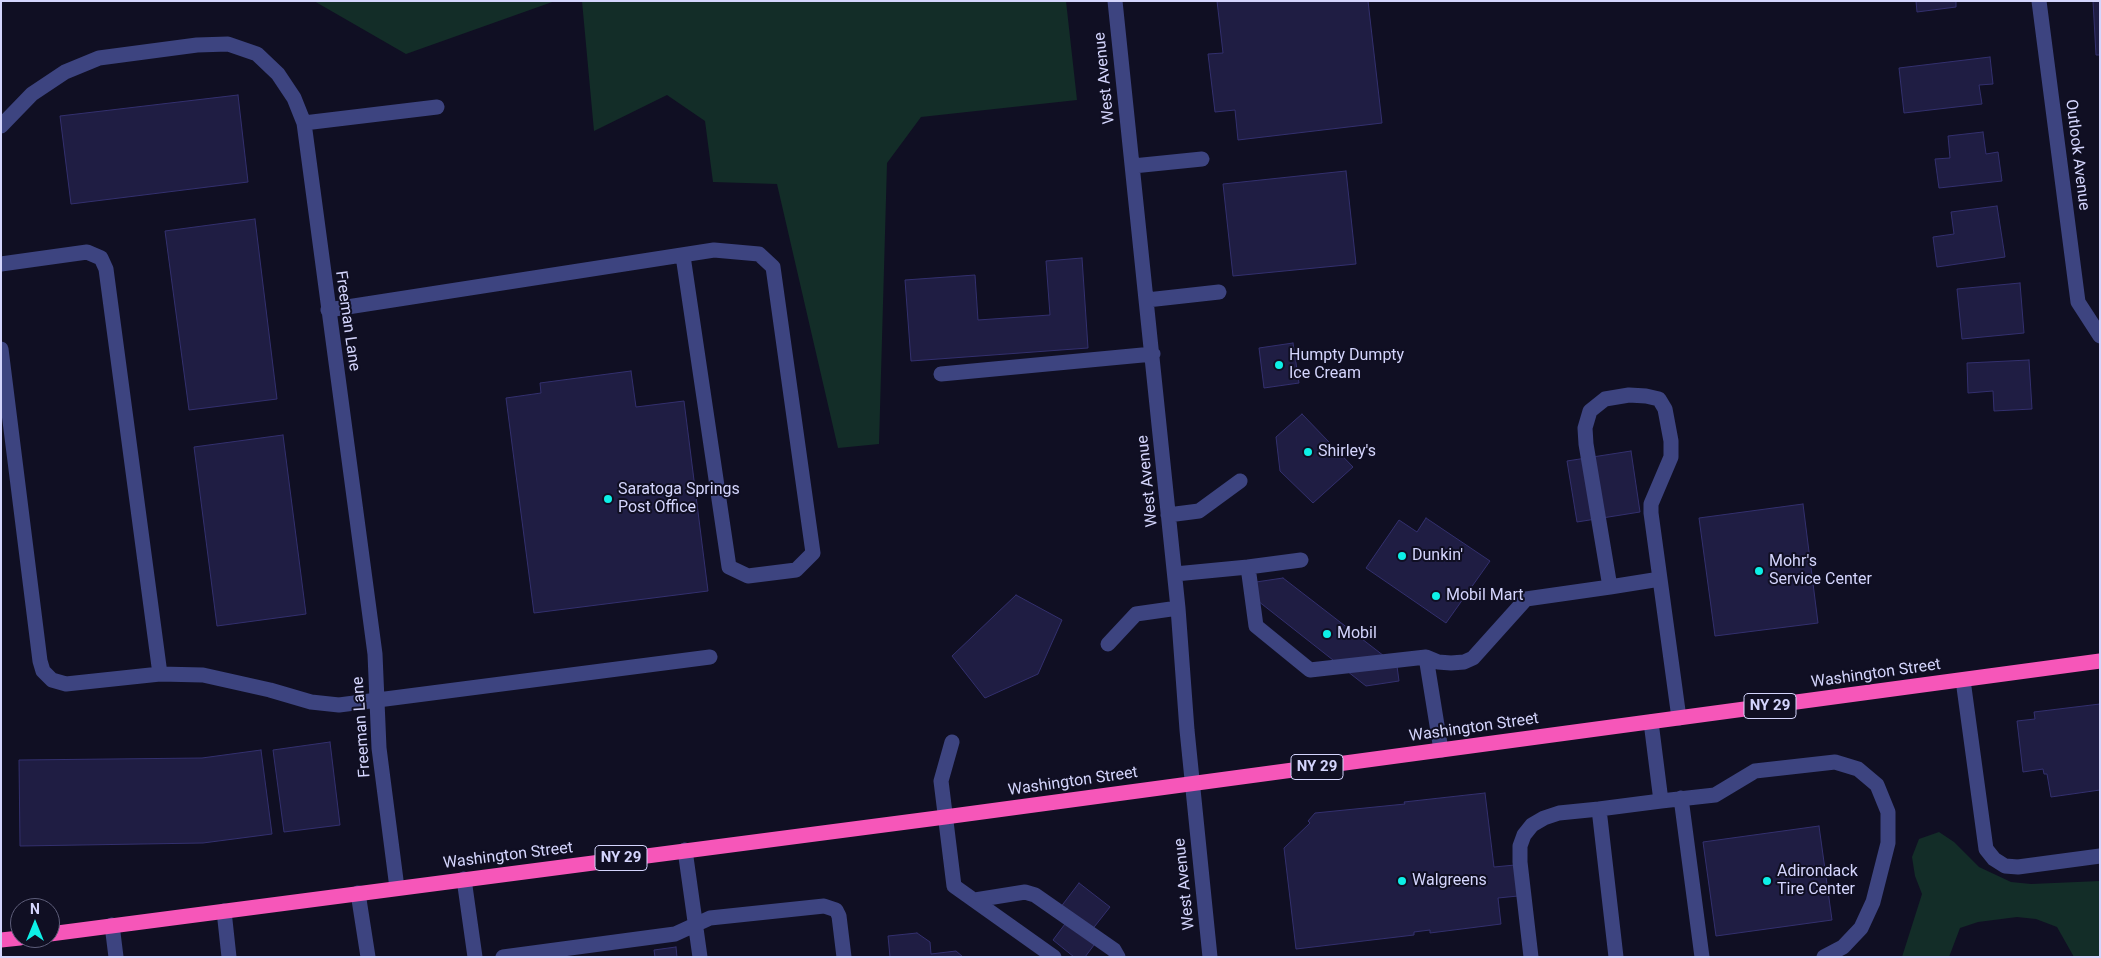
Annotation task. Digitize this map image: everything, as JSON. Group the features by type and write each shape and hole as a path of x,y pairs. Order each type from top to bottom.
{"highway":[{"name":"Washington Street","path":"60,933 2100,661"}],"street":[{"name":"West Avenue","path":"1115,1 1175,574 1210,957"},
{"name":"Outlook Avenue","path":"2039,1 2078,302 2100,336"},
{"name":"Freeman Lane","path":"1,126 32,94 65,72 99,58 196,45 228,44 257,54 278,74 294,98 304,123 375,654 379,748 397,888"},
{"path":"304,123 437,108"},
{"path":"1133,166 1202,159"},
{"path":"328,310 714,250 759,254 773,267 813,553 796,570 748,576 729,567 683,256"},
{"path":"1,264 87,252 101,258 106,269 160,674"},
{"path":"1147,300 1218,292"},
{"path":"1,349 43,671 52,680 66,684 160,674 203,676 270,690 311,702 339,706 710,657"},
{"path":"941,374 1153,354"},
{"path":"1610,587 1585,428 1590,411 1605,399 1629,395 1659,399 1665,409 1671,457 1651,504 1679,718"},
{"path":"1168,515 1199,512 1240,482"},
{"path":"1175,574 1301,560"},
{"path":"1248,567 1256,626 1310,670 1426,657 1438,662 1464,662 1473,658 1526,599 1660,579"},
{"path":"1108,644 1136,614 1178,608"},
{"path":"1426,657 1441,750"},
{"path":"1963,680 1986,849 1994,859 2005,866 2100,856"},
{"path":"1651,722 1661,801"},
{"path":"952,742 941,781 954,886 1054,957"},
{"path":"1531,957 1520,862 1520,846 1524,835 1532,825 1544,818 1559,813 1715,794 1755,771 1835,762 1858,769 1877,785 1888,812 1888,843 1873,902 1861,928 1843,947 1824,957"},
{"path":"1681,798 1702,957"},
{"path":"1599,809 1616,957"},
{"path":"685,850 700,957"},
{"path":"464,879 475,957"},
{"path":"975,900 1026,892 1035,895 1114,950 1118,957"},
{"path":"358,893 368,957"},
{"path":"503,957 675,934 710,918 824,906 831,907 839,916 844,957"},
{"path":"224,911 229,957"},
{"path":"112,925 116,957"}],"green space":[{"path":"314,1 555,1 406,54"},
{"path":"582,1 1066,1 1077,100 921,117 887,163 879,444 838,448 777,184 713,182 705,121 667,95 594,131"},
{"path":"1939,832 1954,842 1979,867 2011,882 2031,884 2100,881 2100,957 2074,957 2057,927 2036,919 2017,917 1978,922 1960,928 1949,957 1902,957 1922,894 1915,876 1912,857 1919,839"}],"building":[{"path":"1217,1 1368,1 1382,123 1238,140 1235,110 1215,112 1208,54 1223,53"},
{"path":"1916,1 1956,1 1956,7 1917,12"},
{"path":"2093,1 2100,1 2100,55 2096,55"},
{"path":"1990,57 1993,84 1979,85 1982,104 1904,113 1899,68"},
{"path":"238,95 248,182 71,204 60,116"},
{"path":"1983,132 1986,154 1998,152 2002,181 1939,188 1935,159 1950,158 1948,136"},
{"path":"1346,171 1356,264 1233,276 1223,184"},
{"path":"1997,206 2005,257 1937,267 1933,237 1954,234 1951,212"},
{"path":"255,219 277,399 189,410 165,231"},
{"path":"1082,258 1088,348 911,361 905,280 975,275 978,320 1050,315 1046,261"},
{"path":"2020,283 2024,333 1962,339 1957,289"},
{"name":"Humpty Dumpty Ice Cream","path":"1293,343 1299,383 1264,388 1259,348"},
{"path":"2029,360 2032,409 1994,411 1993,391 1968,393 1967,363"},
{"name":"Saratoga Springs Post Office","path":"631,371 636,407 684,401 708,591 534,613 506,398 541,393 540,383"},
{"name":"Shirley's","path":"1302,414 1353,467 1313,503 1280,471 1276,437"},
{"path":"283,435 306,614 217,626 194,447"},
{"path":"1631,451 1640,512 1577,522 1567,461"},
{"name":"Mohr's Service Center","path":"1803,504 1818,623 1715,636 1699,518"},
{"name":"Mobil Mart","path":"1426,518 1490,561 1446,623 1366,568 1399,520 1417,532"},
{"name":"Mobil","path":"1283,578 1397,666 1399,681 1366,686 1258,601 1256,582"},
{"path":"1016,595 1062,620 1038,674 985,698 952,656"},
{"path":"2100,704 2100,790 2051,797 2047,774 2044,774 2043,769 2023,772 2017,721 2035,719 2034,712"},
{"path":"330,742 340,825 284,832 273,750"},
{"path":"261,750 272,834 203,843 20,846 19,760 202,758"},
{"name":"Walgreens","path":"1485,793 1494,867 1515,865 1518,896 1498,898 1501,924 1430,933 1430,930 1414,932 1414,935 1296,949 1284,848 1310,823 1308,821 1315,813 1405,804 1404,802"},
{"name":"Adirondack Tire Center","path":"1819,826 1832,920 1716,936 1703,842"},
{"path":"1079,883 1110,907 1091,931 1100,937 1085,957 1074,957 1053,940 1071,916 1060,908"},
{"path":"917,933 930,942 931,954 956,951 963,957 890,957 888,936"},
{"path":"676,947 677,957 655,957 654,950"}],"place":[{"name":"Humpty Dumpty Ice Cream","path":"1279,365"},
{"name":"Shirley's","path":"1308,452"},
{"name":"Saratoga Springs Post Office","path":"608,499"},
{"name":"Dunkin'","path":"1402,556"},
{"name":"Mohr's Service Center","path":"1759,571"},
{"name":"Mobil Mart","path":"1436,596"},
{"name":"Mobil","path":"1327,634"},
{"name":"Walgreens","path":"1402,881"},
{"name":"Adirondack Tire Center","path":"1767,881"}]}
